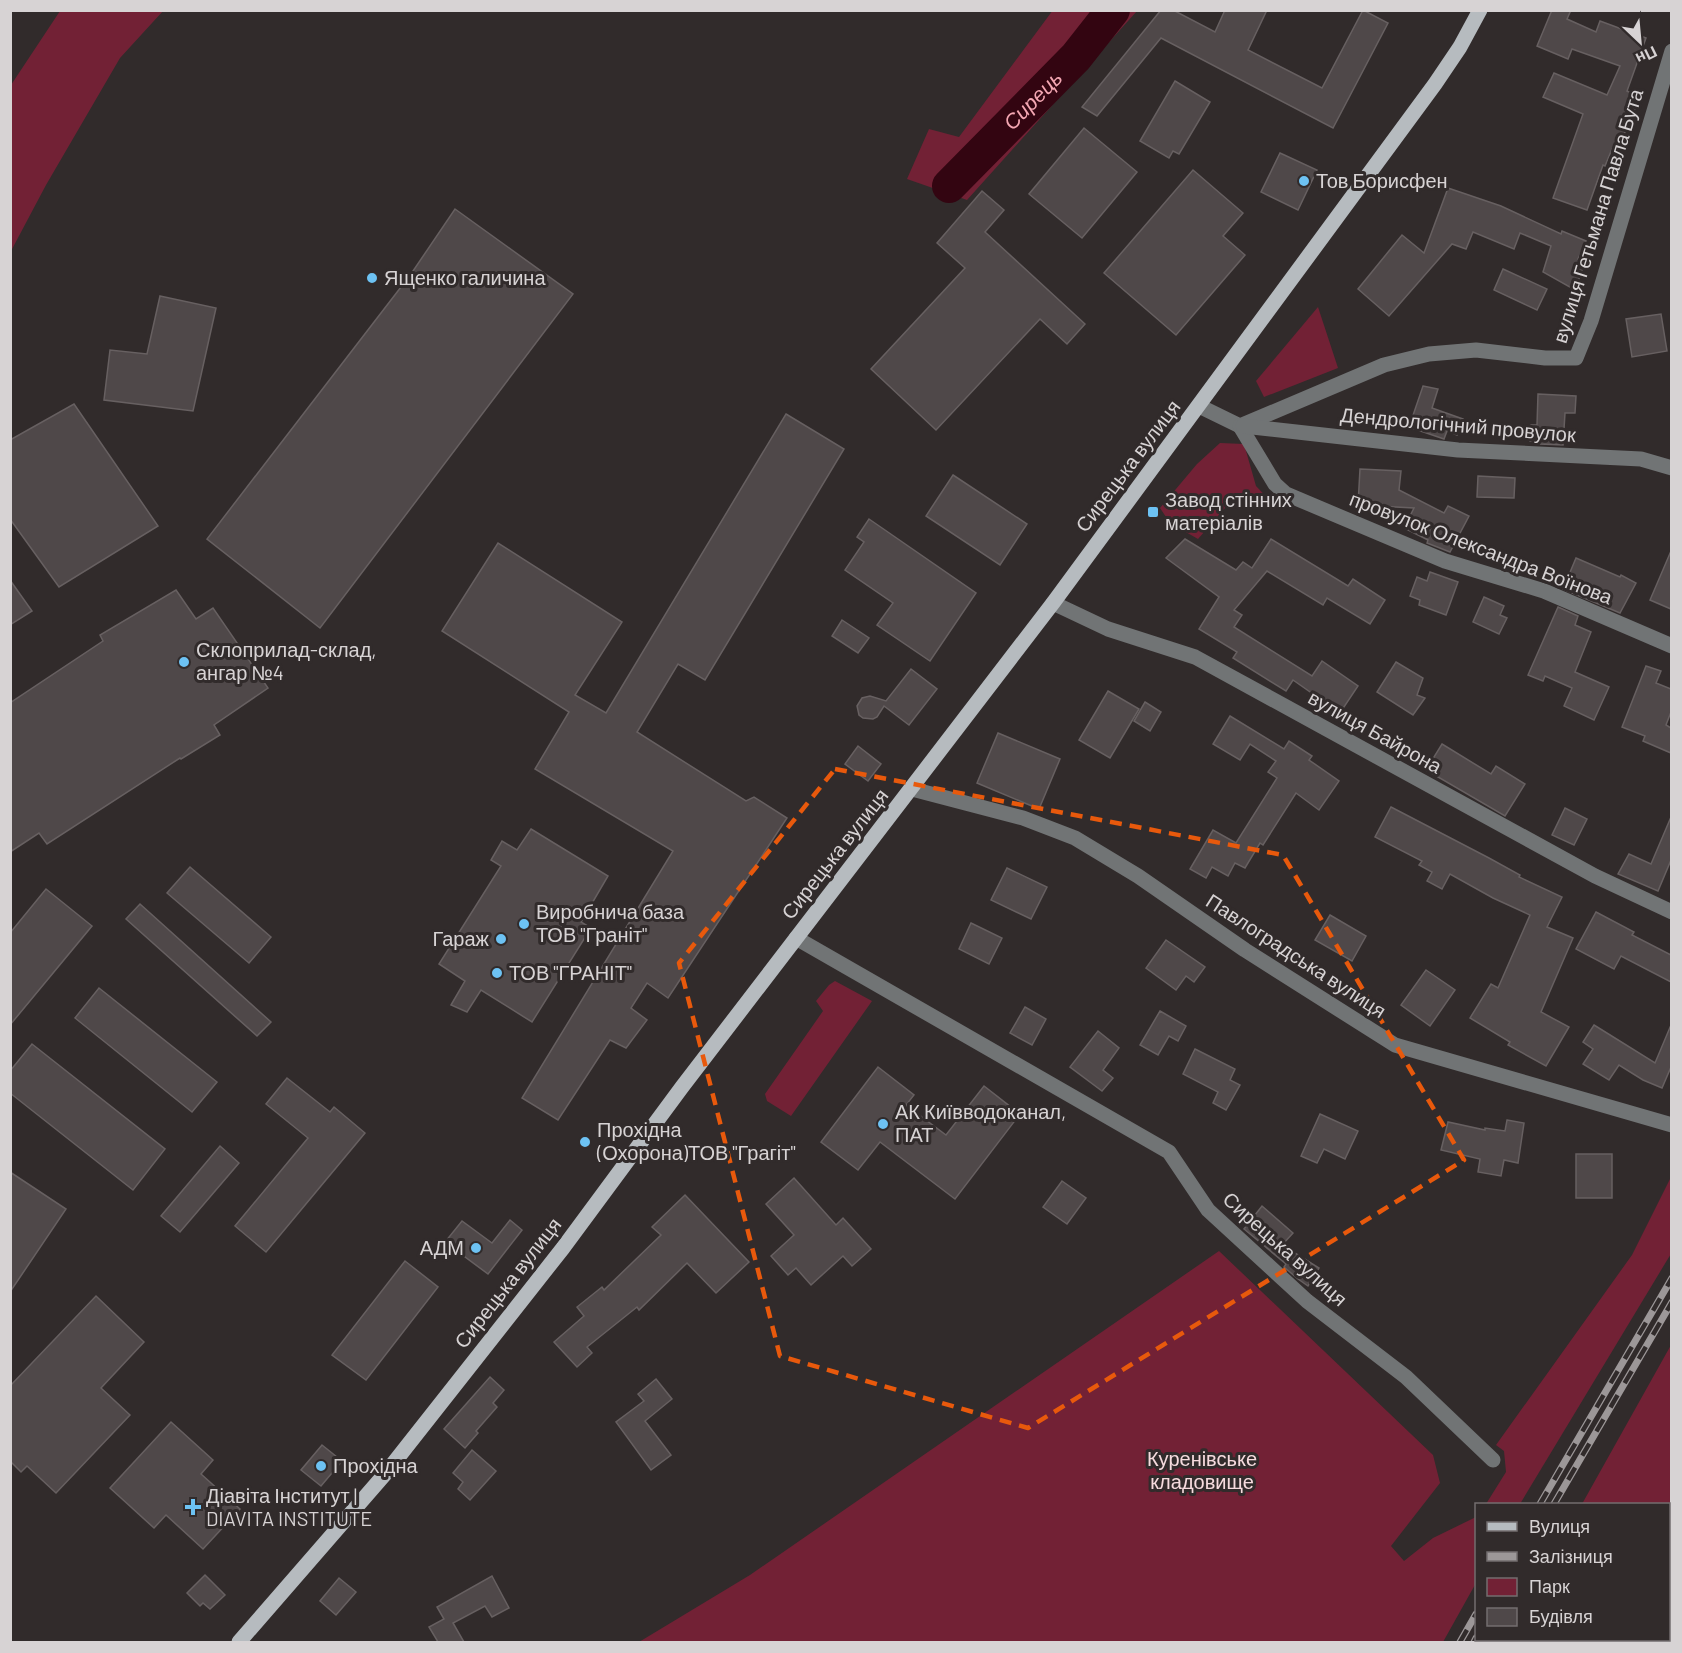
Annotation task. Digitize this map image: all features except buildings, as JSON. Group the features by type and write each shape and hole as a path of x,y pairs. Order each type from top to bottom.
{"main road":[{"name":"Сирецька вулиця","path":"239,1642 392,1465 563,1248 796,938 1053,603 1199,406 1434,84 1460,46 1480,10"}],"street":[{"name":"вулиця Гетьмана Павла Бута","path":"1240,426 1384,365 1429,354 1476,350 1545,358 1576,358 1591,321 1665,89 1671,51"},
{"path":"1199,406 1240,426"},
{"name":"Дендрологічний провулок","path":"1240,426 1458,450 1641,459 1671,468"},
{"name":"провулок Олександра Воїнова","path":"1240,426 1275,484 1286,494 1445,561 1544,591 1671,646"},
{"name":"вулиця Байрона","path":"1053,603 1108,629 1196,657 1595,876 1671,912"},
{"name":"Павлоградська вулиця","path":"912,789 1023,819 1075,838 1138,876 1245,950 1395,1045 1671,1125"},
{"name":"Сирецька вулиця","path":"796,938 1169,1152 1208,1210 1307,1301 1406,1377 1493,1460"}],"highlighted area":[{"path":"835,769 1283,855 1464,1160 1028,1428 780,1356 679,963"}],"green space":[{"path":"1053,10 1137,11 967,200 907,179 929,129 959,137"},
{"path":"60,11 163,11 120,58 46,185 11,251 11,85"},
{"path":"1318,307 1338,368 1264,397 1256,381"},
{"path":"1220,443 1244,444 1256,486 1276,507 1238,493 1198,539 1170,523 1160,508 1197,464"},
{"path":"835,981 872,1001 791,1116 767,1101 765,1094 823,1011 816,1001"},
{"path":"1671,1177 1672,1253 1521,1503 1487,1503 1506,1472 1504,1451 1496,1445 1632,1255"},
{"name":"Куренівське кладовище","path":"1219,1251 1433,1455 1440,1483 1391,1546 1404,1561 1433,1538 1475,1517 1475,1585 1443,1642 639,1642 750,1575"},
{"path":"1671,1345 1672,1535 1670,1538 1670,1503 1583,1503"},
{"path":"1495,1641 1593,1641 1592,1642"}],"waterway":[{"name":"Сирець","path":"949,186 1076,57 1113,10"}],"railway":[{"path":"1541,1503 1672,1278"},
{"path":"1555,1503 1672,1302"},
{"path":"1460,1642 1475,1616"}],"place":[{"name":"Тов Борисфен","path":"1304,181"},
{"name":"Ященко галичина","path":"372,278"},
{"name":"Завод стінних матеріалів","path":"1153,512"},
{"name":"Склоприлад-склад, ангар №4","path":"184,662"},
{"name":"Виробнича база ТОВ \"Граніт\"","path":"524,924"},
{"name":"Гараж","path":"501,939"},
{"name":"ТОВ \"ГРАНІТ\"","path":"497,973"},
{"name":"АК Київводоканал, ПАТ","path":"883,1124"},
{"name":"Прохідна (Охорона)ТОВ \"Грагіт\"","path":"585,1142"},
{"name":"АДМ","path":"476,1248"},
{"name":"Прохідна","path":"321,1466"},
{"name":"Діавіта Інститут | DIAVITA INSTITUTE","path":"193,1507"}]}
